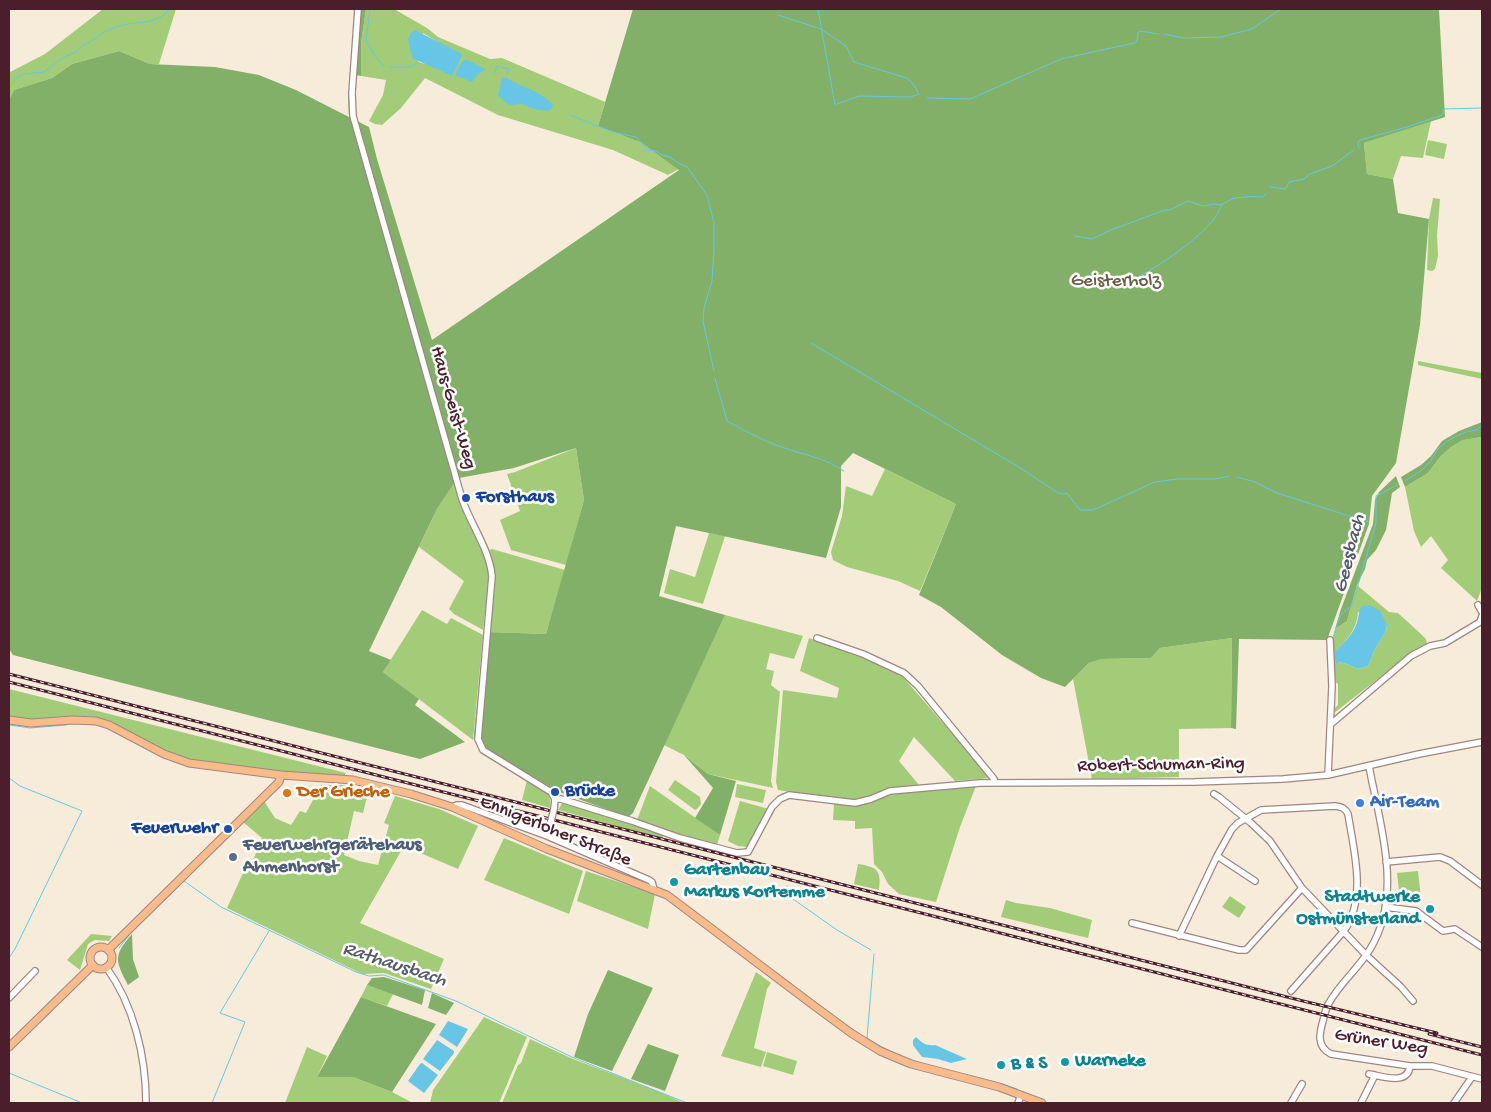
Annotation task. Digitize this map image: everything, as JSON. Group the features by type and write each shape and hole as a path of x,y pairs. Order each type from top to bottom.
{"main road":[{"name":"Ennigerloher Straße","path":"9,720 31,723 96,720 109,724 178,760 281,775 359,781 426,798 452,807 548,849 654,889 675,900 850,1033 880,1051 925,1068 972,1079 1042,1103"},
{"path":"108,950 280,782 281,775"},
{"path":"102,947 108,950 112,959 106,967 99,968 92,965 90,958 92,951 102,947"},
{"path":"9,1047 92,965"}],"street":[{"name":"Haus-Geist-Weg","path":"358,9 352,93 353,116 462,499 491,564 492,576 478,739 483,750 551,792 555,799"},
{"path":"1478,605 1482,612"},
{"path":"1331,724 1412,656 1430,646 1445,643 1480,622 1482,616"},
{"path":"817,638 862,654 904,673 918,686 994,779 994,782"},
{"path":"1328,775 1331,724 1330,640"},
{"name":"Robert-Schuman-Ring","path":"555,799 607,813 680,838 737,853 748,852 772,807 780,799 789,795 855,803 871,800 890,791 994,782 1204,782 1283,779 1328,775 1482,742"},
{"path":"1366,955 1380,929 1387,886 1386,862 1369,766"},
{"path":"1214,794 1245,818 1277,850 1302,888 1413,1001"},
{"path":"547,836 555,799"},
{"path":"452,807 462,805 547,836 649,880 652,882 654,889"},
{"path":"1179,936 1217,856 1232,830 1245,818 1261,810 1342,807 1346,810 1355,858 1357,884 1355,910 1350,923 1344,931 1291,991"},
{"path":"1217,856 1255,881"},
{"path":"1386,862 1440,857 1450,861 1482,884"},
{"path":"1132,923 1179,936 1246,950 1302,888"},
{"path":"1385,907 1416,912 1443,931 1455,928 1482,946"},
{"name":"Grüner Weg","path":"1366,955 1328,1004 1320,1033 1320,1044 1325,1051 1331,1054 1410,1066 1432,1066 1482,1079"},
{"path":"106,967 122,994 134,1025 144,1068 146,1103"},
{"path":"9,998 35,971"},
{"path":"1361,1103 1372,1074 1400,1079 1406,1076 1410,1066"},
{"path":"1454,1103 1472,1077"},
{"path":"1291,1103 1302,1084"},
{"path":"1018,1103 1021,1095"}],"green space":[{"path":"103,9 176,9 159,64 150,64 119,51 72,64 52,78 14,90 9,100 10,72 45,54"},
{"path":"357,9 366,9 361,43 361,76 356,75 354,105 350,117 352,118 455,482 437,509 369,651 391,660 383,672 419,699 415,705 465,742 420,759 13,655 9,649 9,100 14,90 52,78 72,64 119,51 150,64 215,67 259,75 296,90 349,117 348,98"},
{"path":"366,9 394,9 427,28 438,37 490,59 502,58 605,102 598,126 642,143 679,169 668,175 613,150 498,115 425,78 401,108 382,125 375,124 369,121 383,95 386,80 361,76 361,43","holes":["423,33 462,57 458,64 444,72 430,65 418,62"]},
{"name":"Geisterholz","path":"633,9 1439,9 1445,117 1364,143 1367,174 1393,179 1398,213 1429,219 1420,325 1396,463 1372,496 1369,524 1327,640 1239,639 1236,729 1231,728 1232,638 1160,648 1151,658 1102,659 1089,663 1065,687 1041,678 1002,655 941,607 919,595 956,504 853,453 841,466 841,507 826,558 676,526 659,596 725,615 633,813 628,817 559,792 484,748 480,742 489,632 546,634 584,500 576,448 514,468 459,478 357,121 369,127 432,340 679,170 642,143 598,126"},
{"path":"1431,121 1423,158 1401,156 1393,179 1367,174 1364,143"},
{"path":"1428,140 1447,144 1444,159 1425,155"},
{"path":"1433,198 1440,199 1437,236 1438,256 1435,269 1432,271 1427,270 1429,219"},
{"path":"1418,361 1482,373 1482,379 1418,365"},
{"path":"1482,422 1482,437 1463,440 1451,447 1440,457 1428,473 1405,487 1401,477 1421,465 1431,456 1442,441 1459,431"},
{"path":"1482,437 1482,588 1477,601 1441,568 1448,560 1431,536 1421,547 1414,531 1405,487 1428,473 1440,457 1451,447 1463,440"},
{"path":"576,448 584,500 566,565 511,550 500,520 520,511 507,474"},
{"path":"885,469 956,504 920,591 898,581 847,567 833,560 831,552 842,516 846,486 872,496"},
{"path":"1396,476 1400,487 1392,493 1386,530 1376,550 1367,560 1357,585 1347,621 1335,629 1373,524 1375,500 1379,492"},
{"path":"455,482 465,515 487,563 489,576 483,630 454,614 449,609 464,581 419,547 437,509"},
{"path":"709,533 725,536 703,604 664,593 670,569 695,577"},
{"path":"492,549 565,570 546,634 489,632 495,576 489,550"},
{"path":"1357,585 1389,612 1398,613 1426,639 1427,645 1410,654 1334,713 1334,709 1338,705 1338,684 1334,681 1332,640 1335,629 1347,621","holes":["1358,612 1387,625 1386,631 1375,649 1368,666 1358,669 1338,662 1335,653 1347,639 1356,624"]},
{"path":"422,610 447,624 451,618 483,635 473,740 383,672"},
{"path":"725,615 803,636 794,659 770,653 766,669 774,671 771,685 780,692 771,781 773,788 708,774 684,755 664,745"},
{"path":"809,638 862,657 902,676 991,778 955,781 914,737 899,761 919,785 889,789 870,798 855,801 778,790 776,782 783,690 837,698 839,688 800,671"},
{"path":"1232,638 1231,728 1179,729 1179,777 1092,779 1073,679 1089,663 1102,659 1151,658 1160,648"},
{"path":"9,689 346,773 344,776 306,774 194,761 164,751 103,719 88,716 31,720 9,717"},
{"path":"684,755 708,774 736,781 720,835 695,818 713,788"},
{"path":"527,780 547,794 550,798 550,808 522,800"},
{"path":"675,780 700,797 701,804 697,809 695,810 668,790"},
{"path":"737,784 766,790 763,803 735,797"},
{"path":"321,785 344,785 369,789 363,813 354,811 344,855 359,861 378,865 389,825 384,823 395,796 439,809 478,826 458,869 404,846 360,923 444,959 431,989 384,973 363,974 227,908 244,871 248,873 262,838 243,822 264,801 275,818 291,825 300,811 306,813"},
{"path":"650,786 720,835 717,845 679,835 637,820"},
{"path":"976,786 960,827 936,902 899,894 888,884 882,872 874,864 872,828 855,829 855,821 833,820 834,803 857,806 891,793"},
{"path":"740,801 769,809 747,847 738,846 728,841"},
{"path":"562,803 664,835 662,838 558,810"},
{"path":"504,838 583,871 569,914 484,880"},
{"path":"858,864 869,866 876,870 880,878 879,890 854,884"},
{"path":"586,871 655,894 648,929 577,901"},
{"path":"1418,871 1421,898 1400,900 1397,873"},
{"path":"1230,896 1246,907 1239,918 1222,907"},
{"path":"1006,900 1050,908 1092,920 1088,938 1001,917"},
{"path":"91,934 112,936 109,941 95,940 88,944 80,970 67,960"},
{"path":"132,934 133,959 139,977 128,985 120,970 118,958 119,953"},
{"path":"608,970 653,988 612,1071 574,1057 588,1014"},
{"path":"756,972 771,983 767,989 754,1048 766,1052 761,1067 721,1056"},
{"path":"384,977 425,990 422,1005 367,985 372,978"},
{"path":"367,985 393,994 387,1006 361,997"},
{"path":"432,993 454,1003 446,1015 428,1008"},
{"path":"361,997 436,1024 392,1092 353,1077 317,1077"},
{"path":"484,1017 527,1037 499,1103 430,1103 433,1090"},
{"path":"530,1039 573,1059 684,1103 502,1103"},
{"path":"648,1044 679,1055 665,1091 631,1079"},
{"path":"307,1047 327,1056 317,1077 353,1077 392,1092 413,1103 285,1103"},
{"path":"767,1052 797,1061 793,1075 763,1066"}],"water":[{"path":"415,30 462,54 452,76 412,58 408,39"},
{"path":"464,60 468,60 486,70 478,74 472,82 455,75"},
{"path":"504,77 533,90 553,104 552,108 548,111 534,109 522,104 511,105 506,103 498,95 502,78"},
{"path":"1370,605 1380,611 1387,625 1386,631 1375,649 1368,666 1358,669 1347,664 1338,662 1336,664 1334,653 1352,633 1362,606"},
{"path":"448,1021 468,1029 457,1047 439,1035"},
{"path":"916,1037 924,1044 935,1045 967,1059 951,1063 922,1057 913,1045 913,1040"},
{"path":"437,1040 454,1051 440,1071 423,1059"},
{"path":"422,1063 438,1075 424,1093 408,1081"}],"waterway":[{"path":"9,87 14,82 13,79 24,74 44,72 64,57 76,52 96,39 100,34 126,24 152,21 164,15 170,9"},
{"path":"370,9 366,41 384,66"},
{"path":"818,9 835,105"},
{"path":"1164,34 1183,38 1221,37 1252,29 1281,9"},
{"path":"778,15 821,29 846,46 854,62 907,78 919,94 910,97 859,96 837,104"},
{"path":"927,98 970,99 1061,59 1134,43 1137,41 1140,31 1159,34"},
{"path":"390,67 410,67 419,62"},
{"path":"494,74 497,66 509,69 507,75"},
{"path":"1359,148 1358,142 1360,140 1442,115 1443,109 1482,108"},
{"path":"570,115 612,132 636,137 648,150 670,157 687,167 707,195 714,223 714,251 712,281 704,308 703,321 714,371"},
{"path":"1270,187 1285,189 1289,182 1304,179 1310,174 1332,166 1354,150"},
{"path":"1075,236 1092,239 1111,230 1165,210 1170,210 1188,201 1203,206 1220,205 1235,198 1262,197 1266,194"},
{"path":"1126,282 1161,264 1186,246 1207,227 1222,205"},
{"path":"811,343 1022,469 1058,493 1067,493 1080,510 1093,510 1155,482 1177,479 1216,479 1229,476"},
{"path":"715,378 727,421 766,441 824,460 844,471"},
{"name":"Geesbach","path":"1405,481 1425,467 1438,449 1446,442 1461,434 1477,430 1482,425"},
{"path":"1237,477 1255,482 1277,493 1368,522"},
{"name":"Geesbach","path":"1334,636 1341,615 1352,606 1376,523 1376,496 1397,485"},
{"path":"474,739 484,639"},
{"path":"9,725 30,728 66,725"},
{"path":"9,778 20,786 82,811 9,958"},
{"name":"Rathausbach","path":"119,948 133,930 184,881 221,907 356,972 369,976 384,975 456,1001 574,1058 687,1103"},
{"path":"787,886 787,894 793,899 837,930 871,950"},
{"path":"212,1103 245,1022 220,1013 269,931"},
{"path":"874,954 867,1038 906,1058 1017,1089"},
{"path":"833,1016 861,1035"},
{"path":"9,1073 82,1103"}],"railway":[{"path":"9,674 1303,1001 1437,1033"},
{"path":"9,682 1482,1055"},
{"path":"1429,1034 1482,1047"}],"place":[{"name":"Forsthaus","path":"466,498"},
{"name":"Brücke","path":"555,792"},
{"name":"Der Grieche","path":"287,793"},
{"name":"Air-Team","path":"1360,803"},
{"name":"Feuerwehr","path":"228,829"},
{"name":"Feuerwehrgerätehaus Ahmenhorst","path":"233,857"},
{"name":"Gartenbau Markus Kortemme","path":"674,882"},
{"name":"Stadtwerke Ostmünsterland","path":"1430,909"},
{"name":"Warneke","path":"1065,1062"},
{"name":"B & S","path":"1001,1065"}]}
